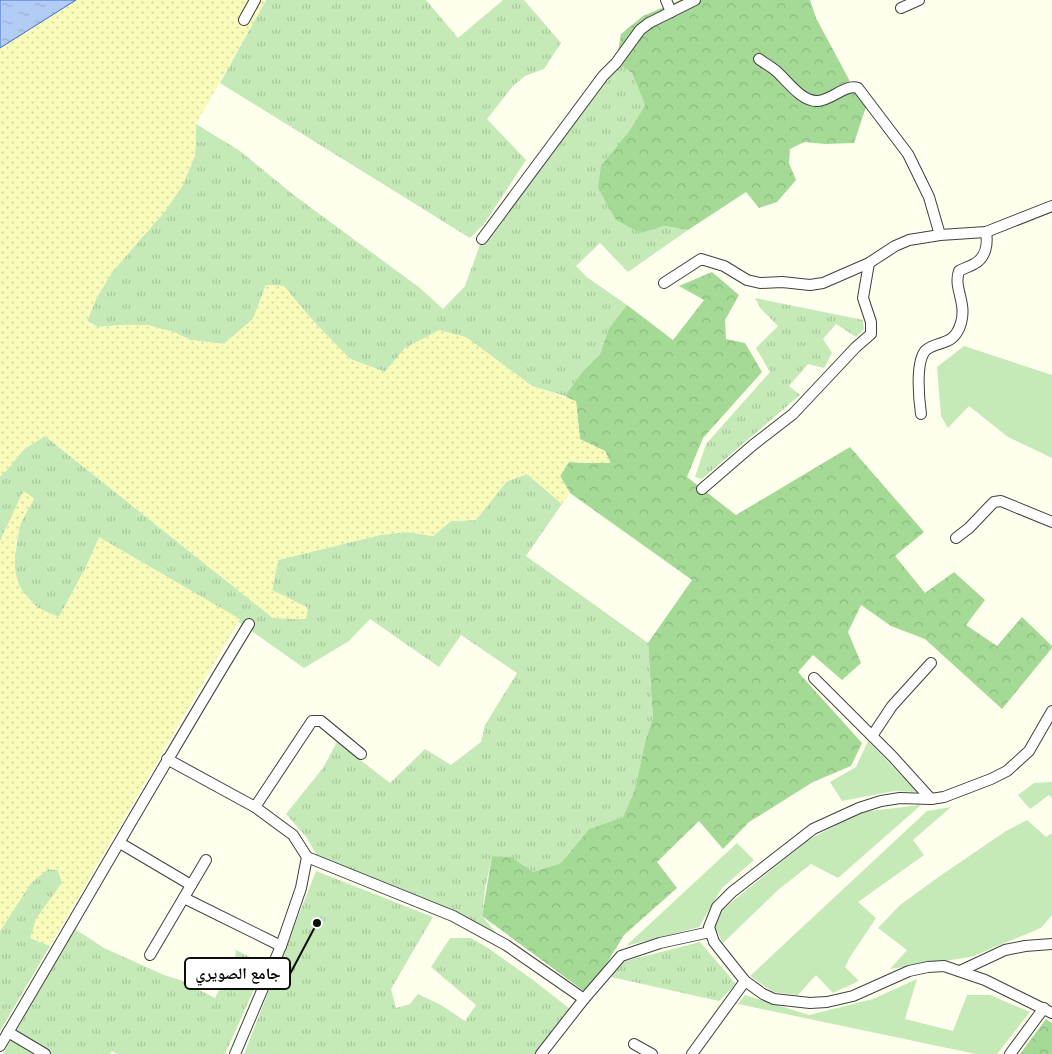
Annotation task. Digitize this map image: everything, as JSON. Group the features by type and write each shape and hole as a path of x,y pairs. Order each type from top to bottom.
{"street":[{"path":"244,20 255,0"},
{"path":"666,0 671,12"},
{"path":"482,239 603,76 616,63 640,30 649,23 695,0"},
{"path":"901,8 919,0"},
{"path":"759,59 774,69 805,98 817,101 831,98 850,88 858,88 908,154 929,198 940,235"},
{"path":"664,283 702,259 724,266 747,280 760,283 782,282 810,285 823,283 869,263 895,246 909,240 940,235 986,232 1052,206"},
{"path":"921,414 921,361 927,350 950,340 958,328 962,311 962,299 957,277 959,271 975,264 982,258 986,245 986,232"},
{"path":"702,489 753,445 793,414 856,347 871,334 871,322 863,298 869,263"},
{"path":"956,538 969,528 994,502 1001,501 1052,522"},
{"path":"0,1046 248,624"},
{"path":"872,736 892,706 931,663"},
{"path":"814,678 931,799"},
{"path":"1010,1054 1048,1011 1000,987 944,966 909,971 853,996 827,1002 810,1004 774,999 763,994 745,981 714,942 710,932 710,924 717,907 732,892 813,829 842,815 881,800 900,798 931,799 966,790 1007,770 1029,751 1052,711"},
{"path":"255,807 312,721 321,721 361,754"},
{"path":"167,759 255,807 293,835 307,857 453,916 506,945 584,999"},
{"path":"120,843 191,885"},
{"path":"234,1054 281,946 301,888 307,857"},
{"path":"150,955 206,860"},
{"path":"184,898 281,946"},
{"path":"541,1054 621,956 660,943 710,932"},
{"path":"960,971 1005,950 1052,944"},
{"path":"692,1054 745,981"},
{"path":"8,1032 45,1054"},
{"path":"634,1044 652,1054"}],"green space":[{"path":"266,0 426,0 458,38 503,0 524,0 561,43 544,69 525,76 513,86 487,119 526,160 484,224 470,238 220,83"},
{"path":"680,0 810,0 816,18 853,87 868,101 854,143 825,144 804,142 790,149 789,163 796,180 777,202 759,208 746,192 688,230 664,226 641,233 616,220 598,188 601,166 628,133 645,105 632,73 616,63 621,34 643,16"},
{"path":"616,63 632,73 645,105 628,133 640,233 664,226 688,230 628,272 600,243 576,266 588,278 627,305 609,328 600,354 582,372 565,396 532,386 466,337 405,348 385,372 350,359 283,286 266,285 253,319 224,344 190,340 174,332 123,325 98,327 87,321 96,299 112,272 166,210 195,156 196,124 240,151 295,196 420,288 443,309 465,286 482,239"},
{"path":"712,272 739,295 725,320 726,339 745,343 762,372 703,438 687,477 736,515 850,447 924,532 895,556 925,593 954,572 985,600 966,625 997,646 1022,617 1052,648 1002,709 925,639 891,626 861,605 848,632 861,663 842,680 813,655 798,672 862,743 851,766 813,782 749,822 723,849 699,821 657,862 677,888 624,935 588,994 482,916 492,856 511,857 533,872 561,863 589,829 623,817 635,789 645,742 653,718 648,643 692,580 570,493 560,476 569,462 610,462 605,451 580,440 576,402 565,396 582,372 600,354 609,328 627,305 673,340 704,300 679,286"},
{"path":"755,298 863,320 864,329 856,337 836,324 823,339 832,353 824,368 808,364 789,386 800,395 702,479 695,477 706,444 770,372 756,348 778,326 761,309"},
{"path":"964,346 1052,375 1052,458 1008,437 969,406 948,428 941,416 937,367"},
{"path":"45,436 273,618 305,619 308,608 272,590 278,560 380,535 408,532 433,536 451,521 476,520 507,481 527,474 562,504 526,556 648,643 653,718 645,742 635,789 623,817 589,829 561,863 533,872 511,858 492,856 482,916 506,945 321,863 307,838 286,814 323,768 337,742 390,783 425,749 451,765 481,742 485,725 517,673 461,635 439,667 370,619 349,641 304,668 213,604 99,538 86,567 59,617 38,609 20,588 13,567 20,524 34,499 6,527 0,542 0,476 24,449"},
{"path":"868,741 917,792 894,791 842,801 830,782 856,767"},
{"path":"1052,782 1052,798 1049,795 1030,809 1018,795 1034,783"},
{"path":"921,805 838,878 811,864 779,889 723,943 715,927 722,910 808,840 861,812"},
{"path":"951,807 913,840 924,855 858,902 876,918 845,967 859,981 833,993 816,975 798,995 773,992 750,976 927,811"},
{"path":"1027,820 1046,837 1052,833 1052,915 1041,928 971,957 890,969 907,950 878,928 900,905 940,876 1006,831"},
{"path":"737,843 754,860 722,888 699,927 626,946"},
{"path":"48,869 58,870 62,883 36,919 31,938 50,946 0,1031 0,931 31,883"},
{"path":"316,871 433,917 391,989 396,1008 410,1004 418,994 441,1005 465,1021 476,1005 431,967 450,938 471,938 533,980 570,1009 538,1054 244,1054"},
{"path":"75,929 104,948 164,975 180,980 215,998 235,959 236,950 265,965 225,1054 117,1054 112,1051 110,1054 3,1054"},
{"path":"700,942 736,984 719,1001 611,977 622,962"},
{"path":"917,979 905,1019 953,1031 967,995 990,995 1030,1012 997,1054 976,1054 738,1004 745,995 809,1015 873,999"},
{"path":"1046,1019 1052,1023 1052,1054 1020,1054"}],"sand":[{"path":"76,0 266,0 196,124 195,156 183,185 166,210 112,272 96,299 87,322 98,327 148,325 174,332 190,340 224,344 253,319 266,285 284,286 315,323 350,359 385,372 405,348 439,330 466,337 532,386 576,401 580,439 605,451 610,463 569,462 560,476 570,493 562,504 527,474 507,481 476,520 451,521 433,536 408,532 380,535 278,560 272,590 308,608 306,619 273,618 45,436 24,449 0,476 0,48"},
{"path":"23,491 34,498 20,526 15,556 15,569 18,582 24,593 44,611 59,617 86,567 99,537 240,619 50,946 30,938 36,919 62,883 58,870 48,869 31,883 0,931 0,542"}],"water":[{"path":"0,0 76,0 0,48"}],"place":[{"name":"جامع الصويري","path":"317,923"}]}
